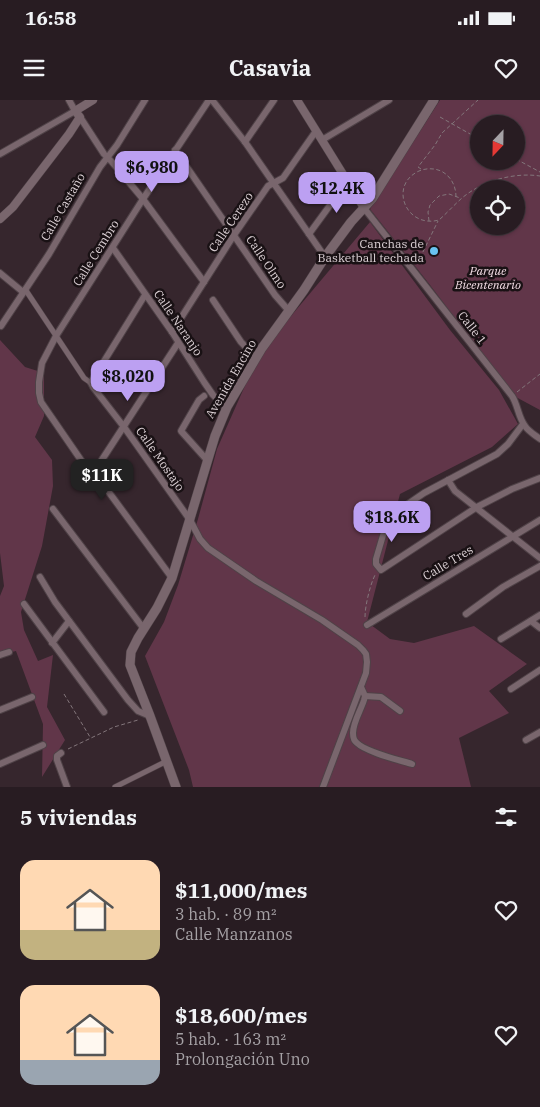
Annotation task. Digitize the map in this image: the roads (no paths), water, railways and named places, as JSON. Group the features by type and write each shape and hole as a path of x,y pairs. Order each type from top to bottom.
{"main road":[{"name":"Avenida Encino","path":"176,787 130,665 131,652 172,578 214,436 227,408 256,358 325,257 351,222 372,199 434,100"}],"street":[{"path":"69,100 99,148 143,199 204,282"},
{"path":"0,154 78,114 93,100"},
{"name":"Calle Castaño","path":"1,326 49,254 100,167 117,145 145,100"},
{"path":"211,100 245,142 325,257"},
{"name":"Calle Cembro","path":"94,472 83,463 40,398 39,382 42,363 56,336 143,199 211,100"},
{"path":"245,142 274,100"},
{"path":"297,100 364,208"},
{"path":"322,140 389,100"},
{"path":"0,219 13,207 69,134 78,114"},
{"name":"Calle Cerezo","path":"172,332 268,186 283,178 316,131"},
{"name":"Calle Olmo","path":"175,150 275,295 289,311"},
{"path":"309,234 347,182"},
{"name":"Calle 1","path":"364,208 512,396 523,424 540,439"},
{"name":"Calle Naranjo","path":"113,248 172,332 213,395 227,408"},
{"path":"0,273 24,290"},
{"name":"Calle Mostajo","path":"24,290 84,378 91,383 124,427 208,548 269,590 322,620 363,650 367,662 366,673 323,787"},
{"path":"91,383 145,295"},
{"path":"213,300 241,342 256,358"},
{"path":"172,578 94,472 178,342"},
{"path":"204,396 199,400 182,431 207,460"},
{"path":"523,424 508,444 497,454 417,497 389,518 376,564 381,570 477,507 512,489 540,478"},
{"path":"448,480 455,491 540,558"},
{"path":"53,509 144,629"},
{"name":"Calle Tres","path":"367,625 540,520"},
{"path":"466,614 503,587 540,566"},
{"path":"40,577 55,602 128,700 138,711 150,716"},
{"path":"24,604 104,712"},
{"path":"501,639 540,615"},
{"path":"52,643 69,621"},
{"path":"531,621 540,628"},
{"path":"0,656 9,652"},
{"path":"511,689 540,670"},
{"path":"361,687 365,696 353,730 355,741 366,749 412,764"},
{"path":"365,696 381,697 400,711"},
{"path":"0,710 32,697"},
{"path":"526,740 540,732"},
{"path":"0,764 43,746"},
{"path":"61,753 57,756 57,760 67,787"},
{"path":"114,787 167,761"}],"place":[{"name":"Canchas de Basketball techada","path":"434,251"}],"park label":[{"name":"Parque Bicentenario","path":"488,278"}]}
